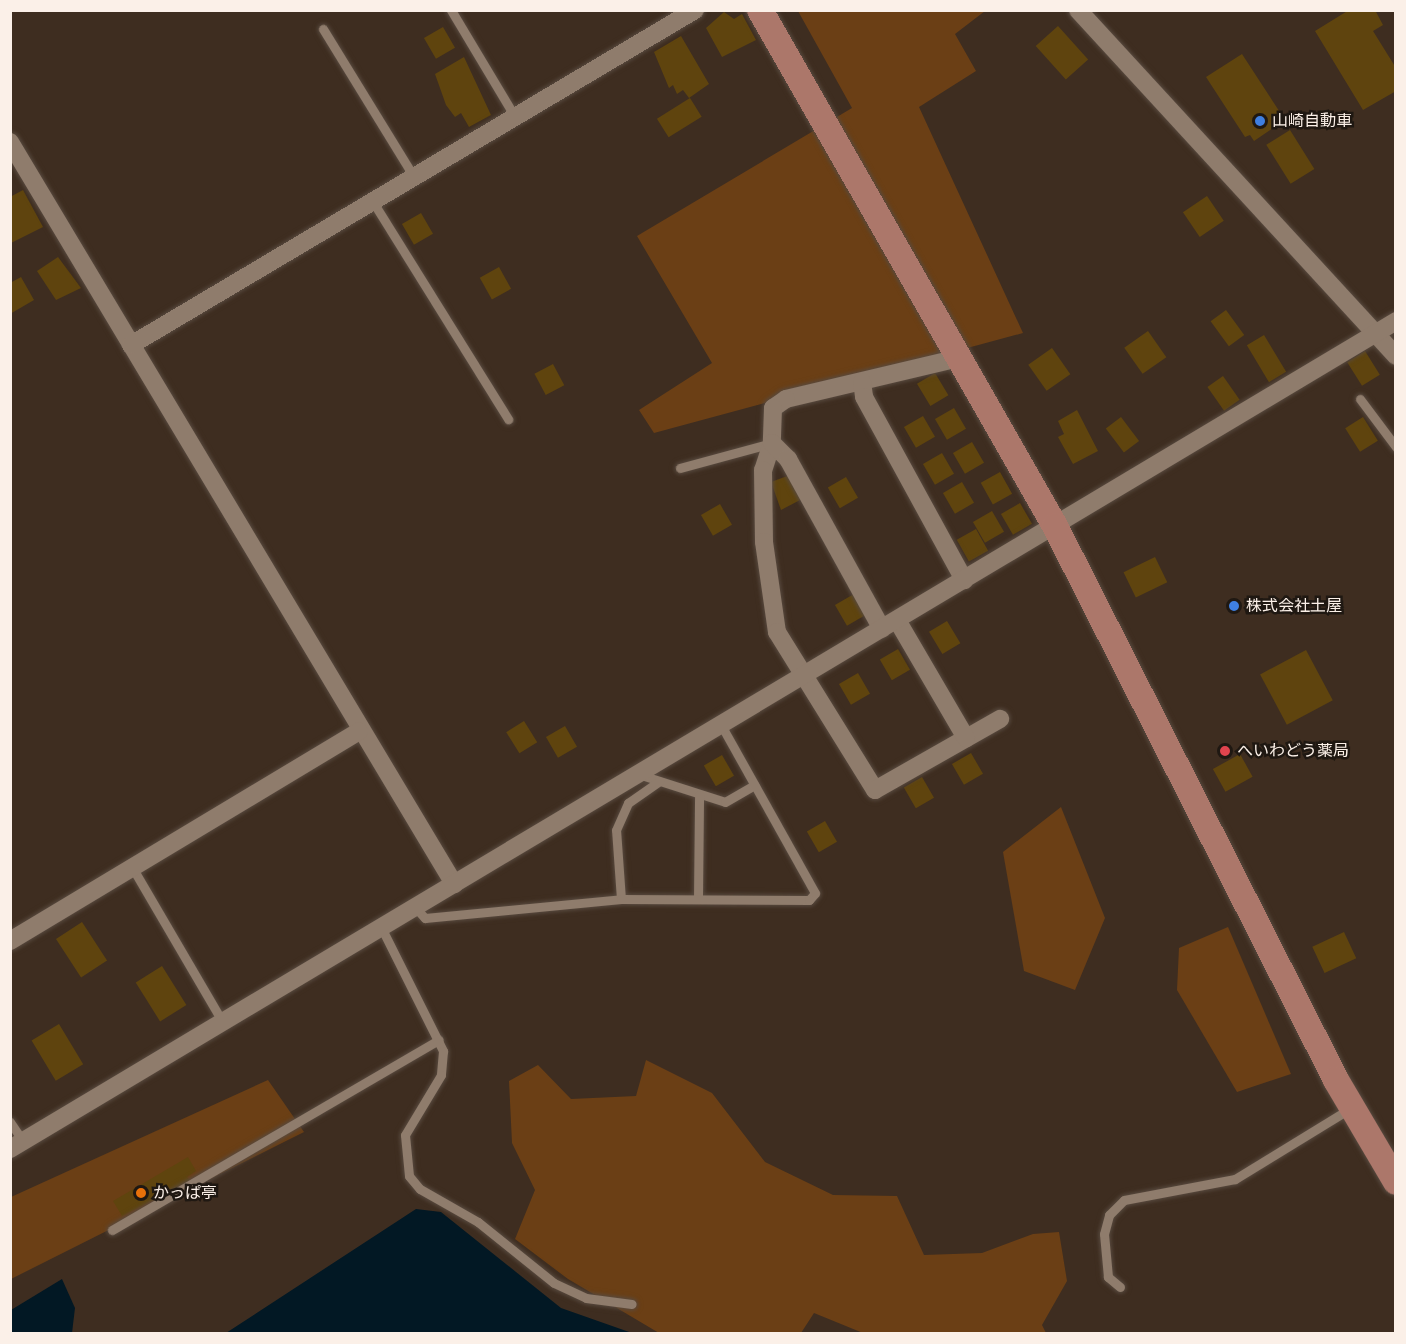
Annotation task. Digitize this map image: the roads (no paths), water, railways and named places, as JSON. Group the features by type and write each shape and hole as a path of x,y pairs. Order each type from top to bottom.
{"street":[{"path":"132,345 695,10"},
{"path":"760,10 1055,526 1352,1107 1395,1182"},
{"path":"1078,10 1395,356"},
{"path":"10,142 359,731 454,884"},
{"path":"17,1145 1395,321"},
{"path":"958,358 786,399 773,408 772,443 763,470 764,542 777,632 875,790 1000,719"},
{"path":"862,382 864,397 963,580"},
{"path":"772,443 788,459 890,624 966,738"},
{"path":"10,940 359,731"}],"lane":[{"path":"451,10 515,117"},
{"path":"324,29 414,177"},
{"path":"374,202 508,419"},
{"path":"1360,399 1395,447"},
{"path":"680,468 772,443"},
{"path":"415,908 425,918 621,899 809,900 815,893 721,725"},
{"path":"638,774 725,802 754,785"},
{"path":"621,899 616,830 627,803 659,781"},
{"path":"698,898 699,795"},
{"path":"132,867 222,1021"},
{"path":"381,927 439,1040 441,1075 405,1135 409,1176 420,1189 478,1222 554,1283 586,1298 632,1304"},
{"path":"112,1230 439,1040"},
{"path":"1120,1287 1108,1277 1104,1234 1109,1215 1124,1200 1236,1179 1352,1107"},
{"path":"10,1122 17,1145"}],"water":[{"path":"416,1209 441,1212 561,1308 632,1333 226,1333"},
{"path":"62,1279 75,1308 72,1333 11,1333 11,1310"}],"place":[{"name":"山崎自動車","path":"1260,121"},
{"name":"株式会社土屋","path":"1234,606"},
{"name":"へいわどう薬局","path":"1225,751"},
{"name":"かっぱ亭","path":"141,1193"}]}
